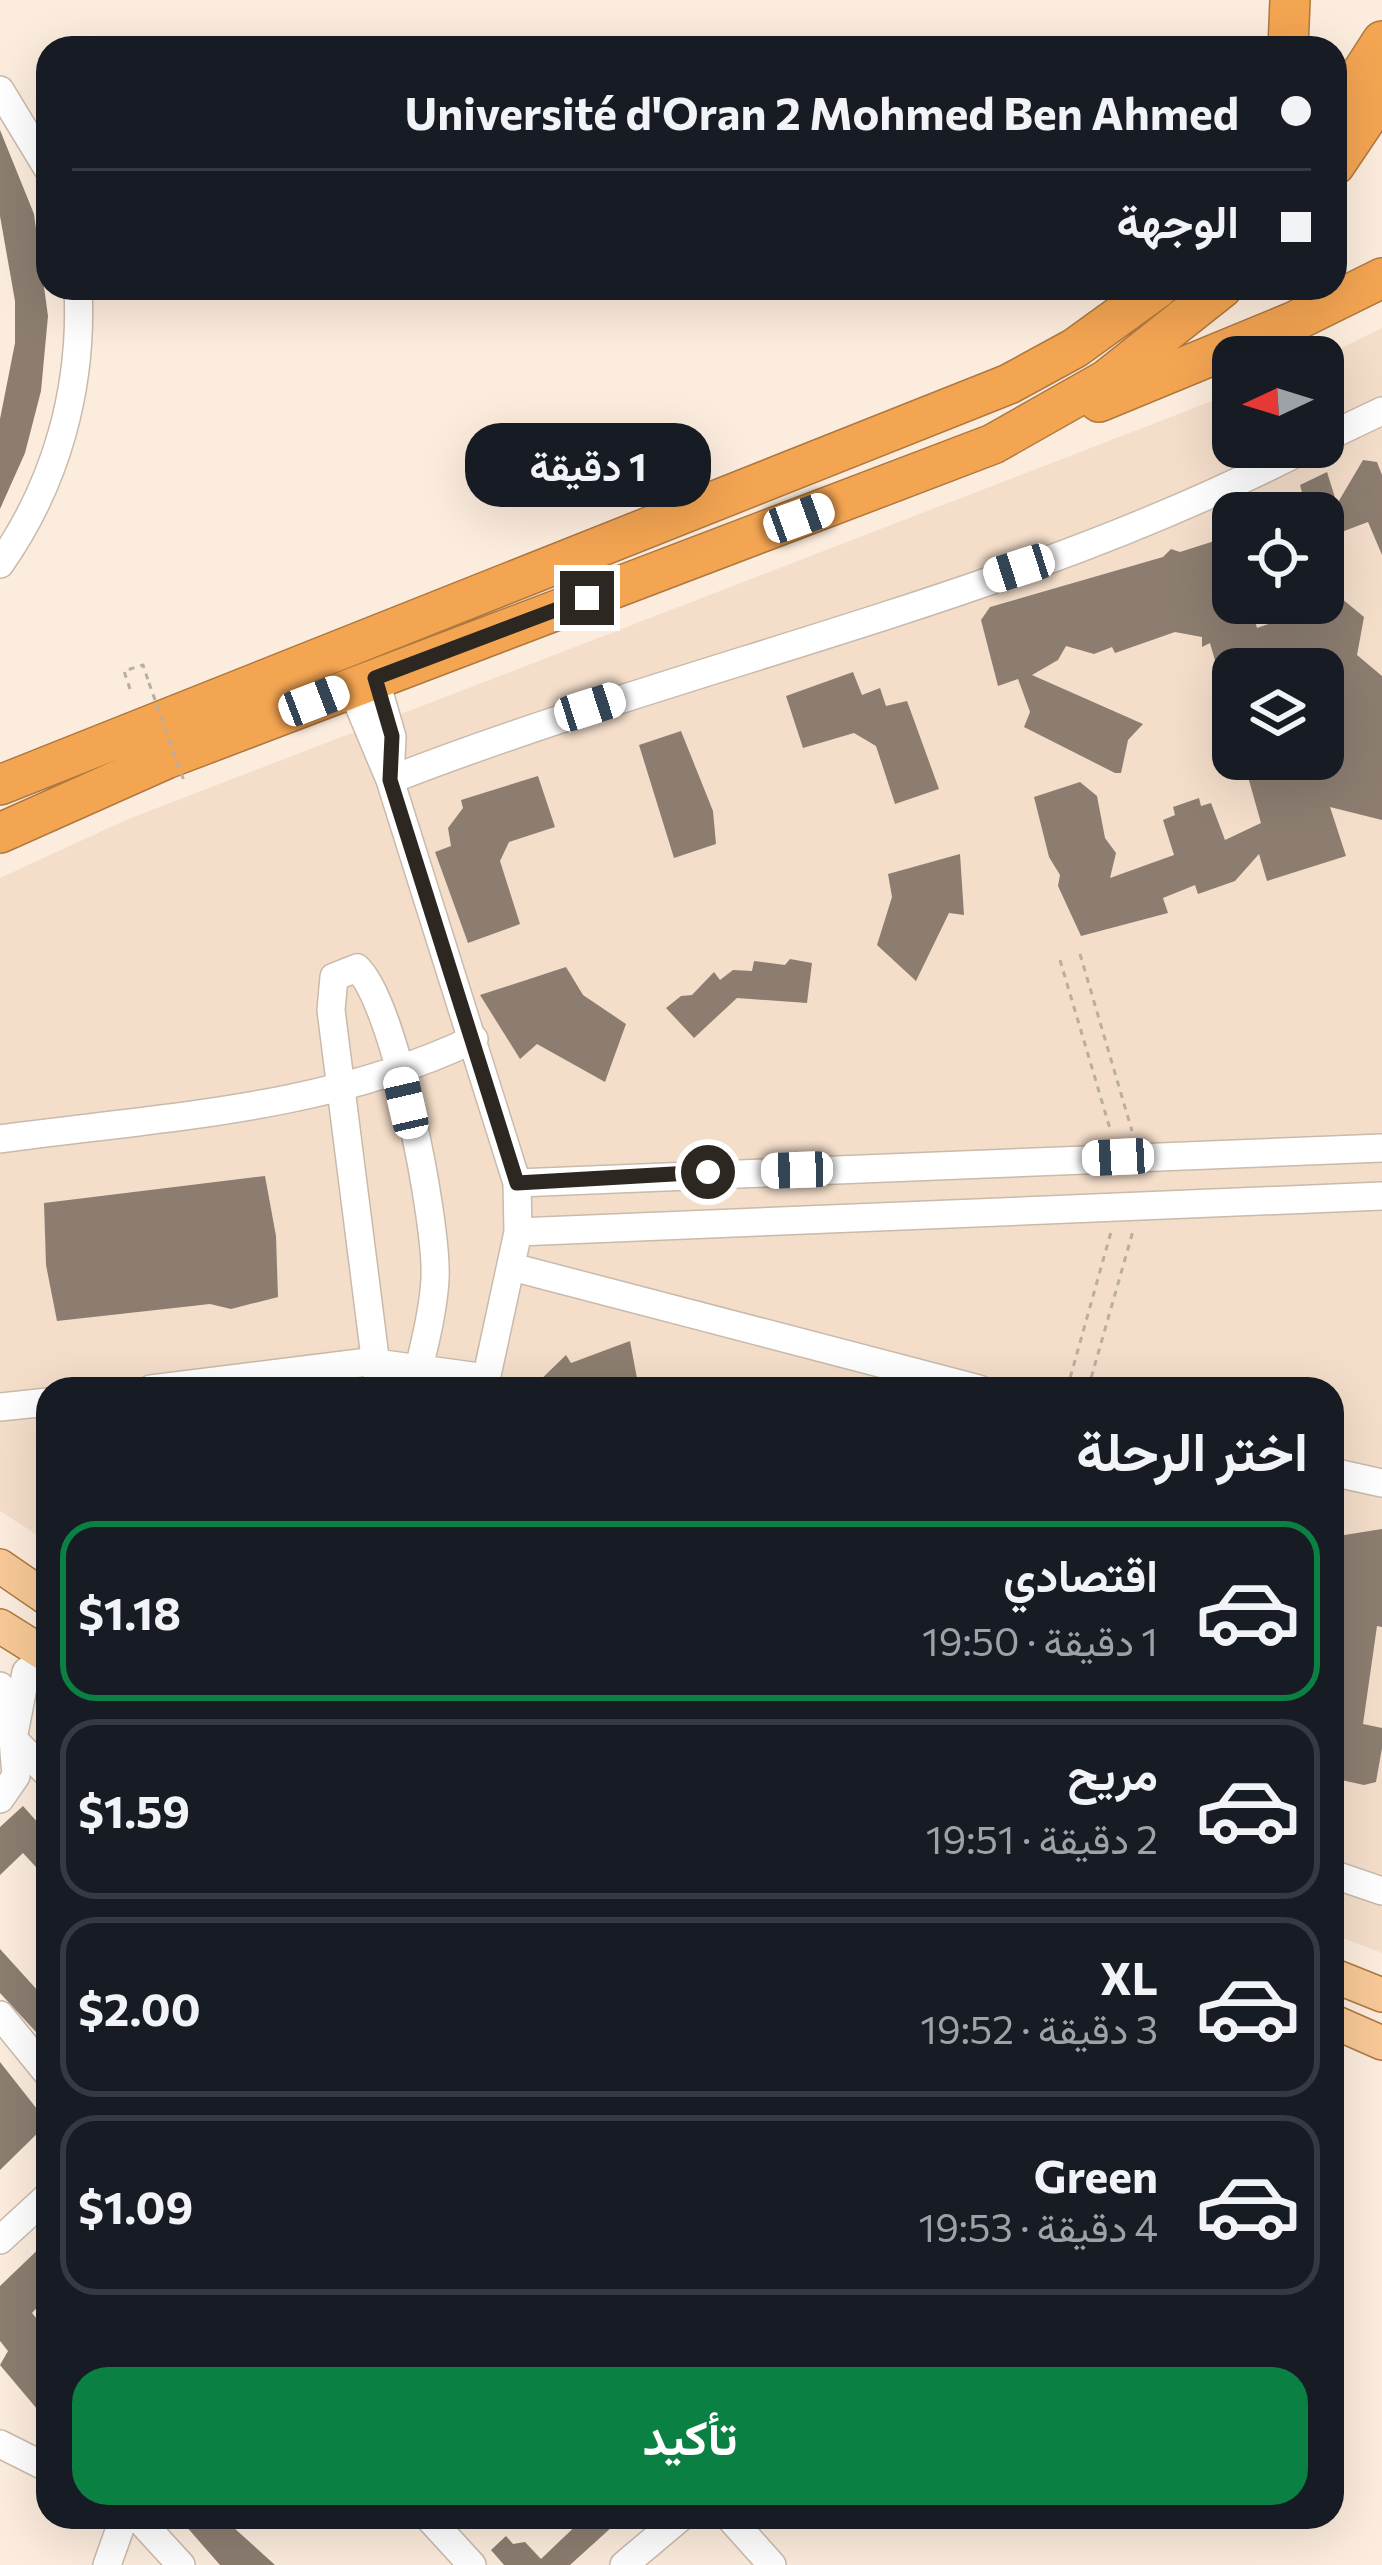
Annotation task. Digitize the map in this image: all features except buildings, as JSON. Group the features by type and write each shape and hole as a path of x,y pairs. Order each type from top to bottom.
{"highway":[{"path":"1288,36 1290,0"},
{"path":"1347,95 1382,41"},
{"path":"1347,147 1382,95"},
{"path":"1347,294 1382,278"},
{"path":"0,785 1009,384 1139,300"},
{"path":"993,444 1106,380 1207,300"},
{"path":"0,833 166,759 1198,363 1334,300"}],"main road":[{"path":"0,1566 36,1591"},
{"path":"0,1626 36,1649"},
{"path":"1344,1981 1382,1995"},
{"path":"1344,2026 1382,2043"}],"street":[{"path":"0,90 36,149"},
{"path":"0,564 48,478 66,426 80,329 79,300"},
{"path":"1344,429 1382,411"},
{"path":"390,780 512,732 1130,532 1264,468"},
{"path":"363,683 517,1183 518,1232 488,1377"},
{"path":"377,1376 332,1010 334,976 357,968 370,980 399,1073 431,1235 434,1279 417,1377"},
{"path":"0,1139 342,1091 399,1073 474,1039"},
{"path":"517,1183 1382,1148"},
{"path":"518,1232 1382,1196"},
{"path":"512,1268 934,1377"},
{"path":"0,1408 36,1404"},
{"path":"1344,1475 1382,1484"},
{"path":"13,1738 26,1672 36,1664"},
{"path":"0,1686 13,1738 16,1776 0,1799"},
{"path":"13,1738 36,1762"},
{"path":"1344,1878 1382,1891"},
{"path":"0,2015 36,2059"},
{"path":"0,2240 36,2207"},
{"path":"0,2444 36,2462"},
{"path":"106,2565 120,2529"},
{"path":"147,2529 181,2565"},
{"path":"439,2529 472,2565"},
{"path":"624,2565 667,2529"},
{"path":"740,2529 772,2565"}],"path":[{"path":"130,689 124,671 142,665 184,781"},
{"path":"1080,953 1129,1156"},
{"path":"1060,960 1129,1156"},
{"path":"1071,1377 1129,1206"},
{"path":"1091,1377 1129,1206"}],"shaded area":[{"path":"1382,328 1382,1953 1344,1939 1344,1377 36,1377 36,1534 0,1511 0,878 126,820 1212,401 1212,468 1344,468 1344,347"}],"route":[{"path":"587,598 375,678 394,749 390,780 517,1183 708,1172"}]}
